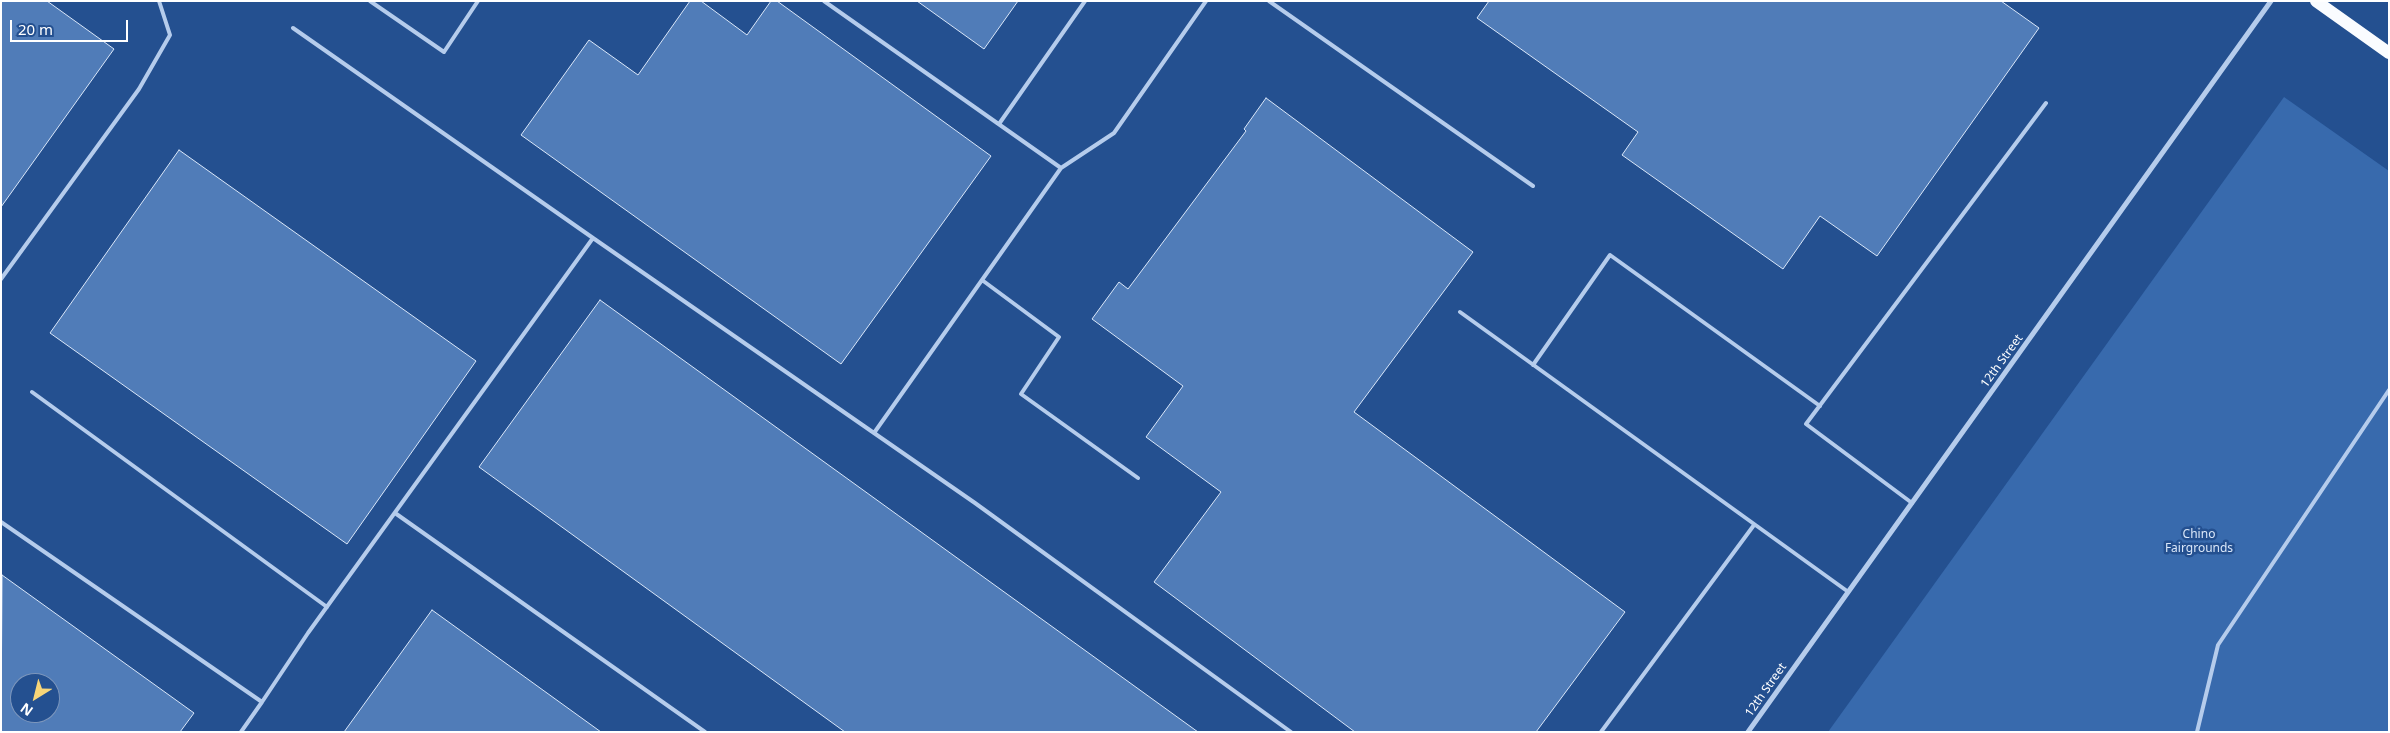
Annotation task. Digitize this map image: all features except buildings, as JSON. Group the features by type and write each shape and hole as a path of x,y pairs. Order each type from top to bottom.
{"main road":[{"path":"2316,1 2389,53"}],"street":[{"name":"12th Street","path":"1748,732 1847,591 2271,1"}],"lane":[{"path":"1,279 139,89 170,35 159,1"},
{"path":"370,1 444,52 478,1"},
{"path":"824,1 1061,168"},
{"path":"999,124 1085,1"},
{"path":"874,433 1061,168 1114,132 1206,1"},
{"path":"1269,1 1532,186"},
{"path":"293,28 975,503 1291,732"},
{"path":"1912,503 1806,424 2046,102"},
{"path":"241,732 327,607 593,238"},
{"path":"1533,365 1610,255 1820,406"},
{"path":"982,280 1059,338 1021,394 1138,478"},
{"path":"1460,312 1847,591"},
{"path":"2197,732 2218,646 2389,390"},
{"path":"32,392 327,607"},
{"path":"395,513 706,732"},
{"path":"1,522 262,702"},
{"path":"1601,732 1754,525"}],"green space":[{"name":"Chino Fairgrounds","path":"2284,97 2389,171 2389,732 1828,732"}]}
